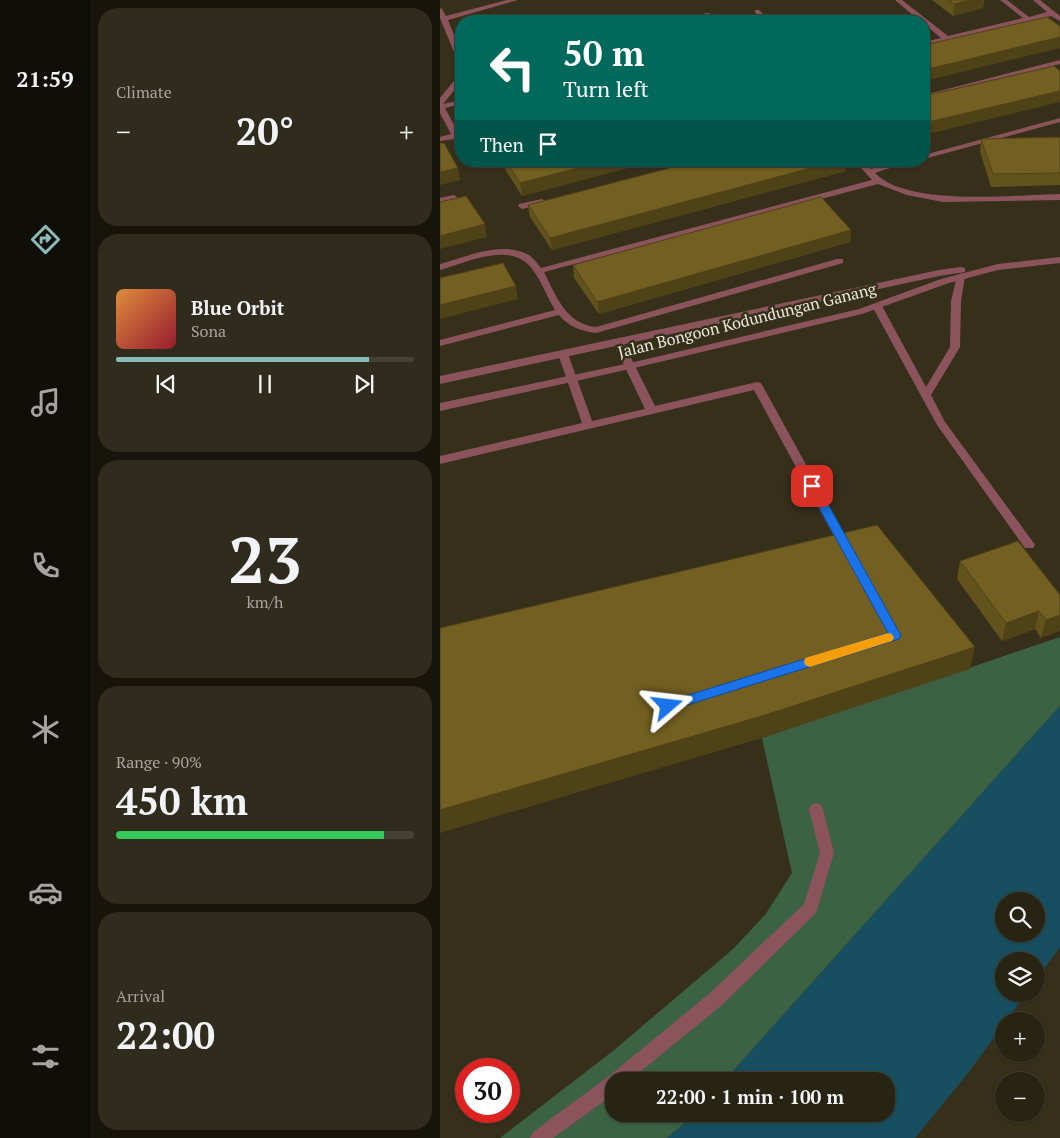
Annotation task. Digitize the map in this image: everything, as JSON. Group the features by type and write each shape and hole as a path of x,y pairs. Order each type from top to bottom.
{"street":[{"name":"Jalan Bongoon Kodundungan Ganang","path":"440,406 572,380 877,306 961,276 998,267 1059,262"},
{"path":"440,380 939,273 998,267"},
{"path":"618,342 651,410"},
{"path":"562,354 588,425"},
{"path":"440,460 757,386 852,558"},
{"path":"627,1072 716,999 811,908 827,853 816,809"},
{"path":"539,1138 605,1089"}],"lane":[{"path":"459,15 514,0"},
{"path":"898,0 917,15"},
{"path":"1003,0 1028,19"},
{"path":"1036,0 1060,19"},
{"path":"440,10 455,46"},
{"path":"757,11 761,15"},
{"path":"930,42 1053,13"},
{"path":"444,19 455,16"},
{"path":"930,25 946,38"},
{"path":"930,95 1060,62"},
{"path":"440,105 455,86"},
{"path":"440,105 455,103"},
{"path":"440,105 455,136 440,139"},
{"path":"930,155 1060,120"},
{"path":"988,140 1024,139"},
{"path":"864,167 878,182 910,193 943,199 1060,196"},
{"path":"869,172 886,167"},
{"path":"539,271 878,182"},
{"path":"440,201 454,198"},
{"path":"522,206 551,199"},
{"path":"440,267 483,256 513,252 530,260 539,271 560,312 577,327 586,330 596,330 840,261"},
{"path":"926,395 955,347 956,301 961,276"},
{"path":"877,306 941,423 1029,545"},
{"path":"440,343 560,312"}],"green space":[{"path":"1060,637 1060,706 732,1072 605,1072 605,1122 686,1122 667,1138 500,1138 613,1051 733,949 765,915 792,873 762,738"}],"water":[{"path":"1060,706 1060,947 1045,968 1045,952 995,952 995,1002 1020,1002 1013,1012 995,1012 995,1036 915,1138 667,1138 686,1122 895,1122 895,1072 732,1072"}],"building":[{"path":"948,0 971,0 954,4"},
{"path":"1047,17 1060,26 1060,37 930,69 930,44"},
{"path":"1054,66 1060,71 1060,91 930,122 930,95"},
{"path":"1060,137 1060,173 993,174 981,139"},
{"path":"440,143 444,143 455,163 455,167 458,168 440,172"},
{"path":"510,167 582,167 520,183"},
{"path":"674,167 815,167 550,238 528,205"},
{"path":"466,196 485,224 440,236 440,202"},
{"path":"821,197 851,230 597,302 573,265"},
{"path":"503,263 516,286 440,305 440,278"},
{"path":"877,525 975,647 762,716 440,810 440,628"},
{"path":"1018,541 1060,595 1060,615 1046,620 1039,611 1006,623 960,561"}],"slow traffic":[{"path":"810,662 888,638"}],"route":[{"path":"668,706 895,635 812,486"}]}
